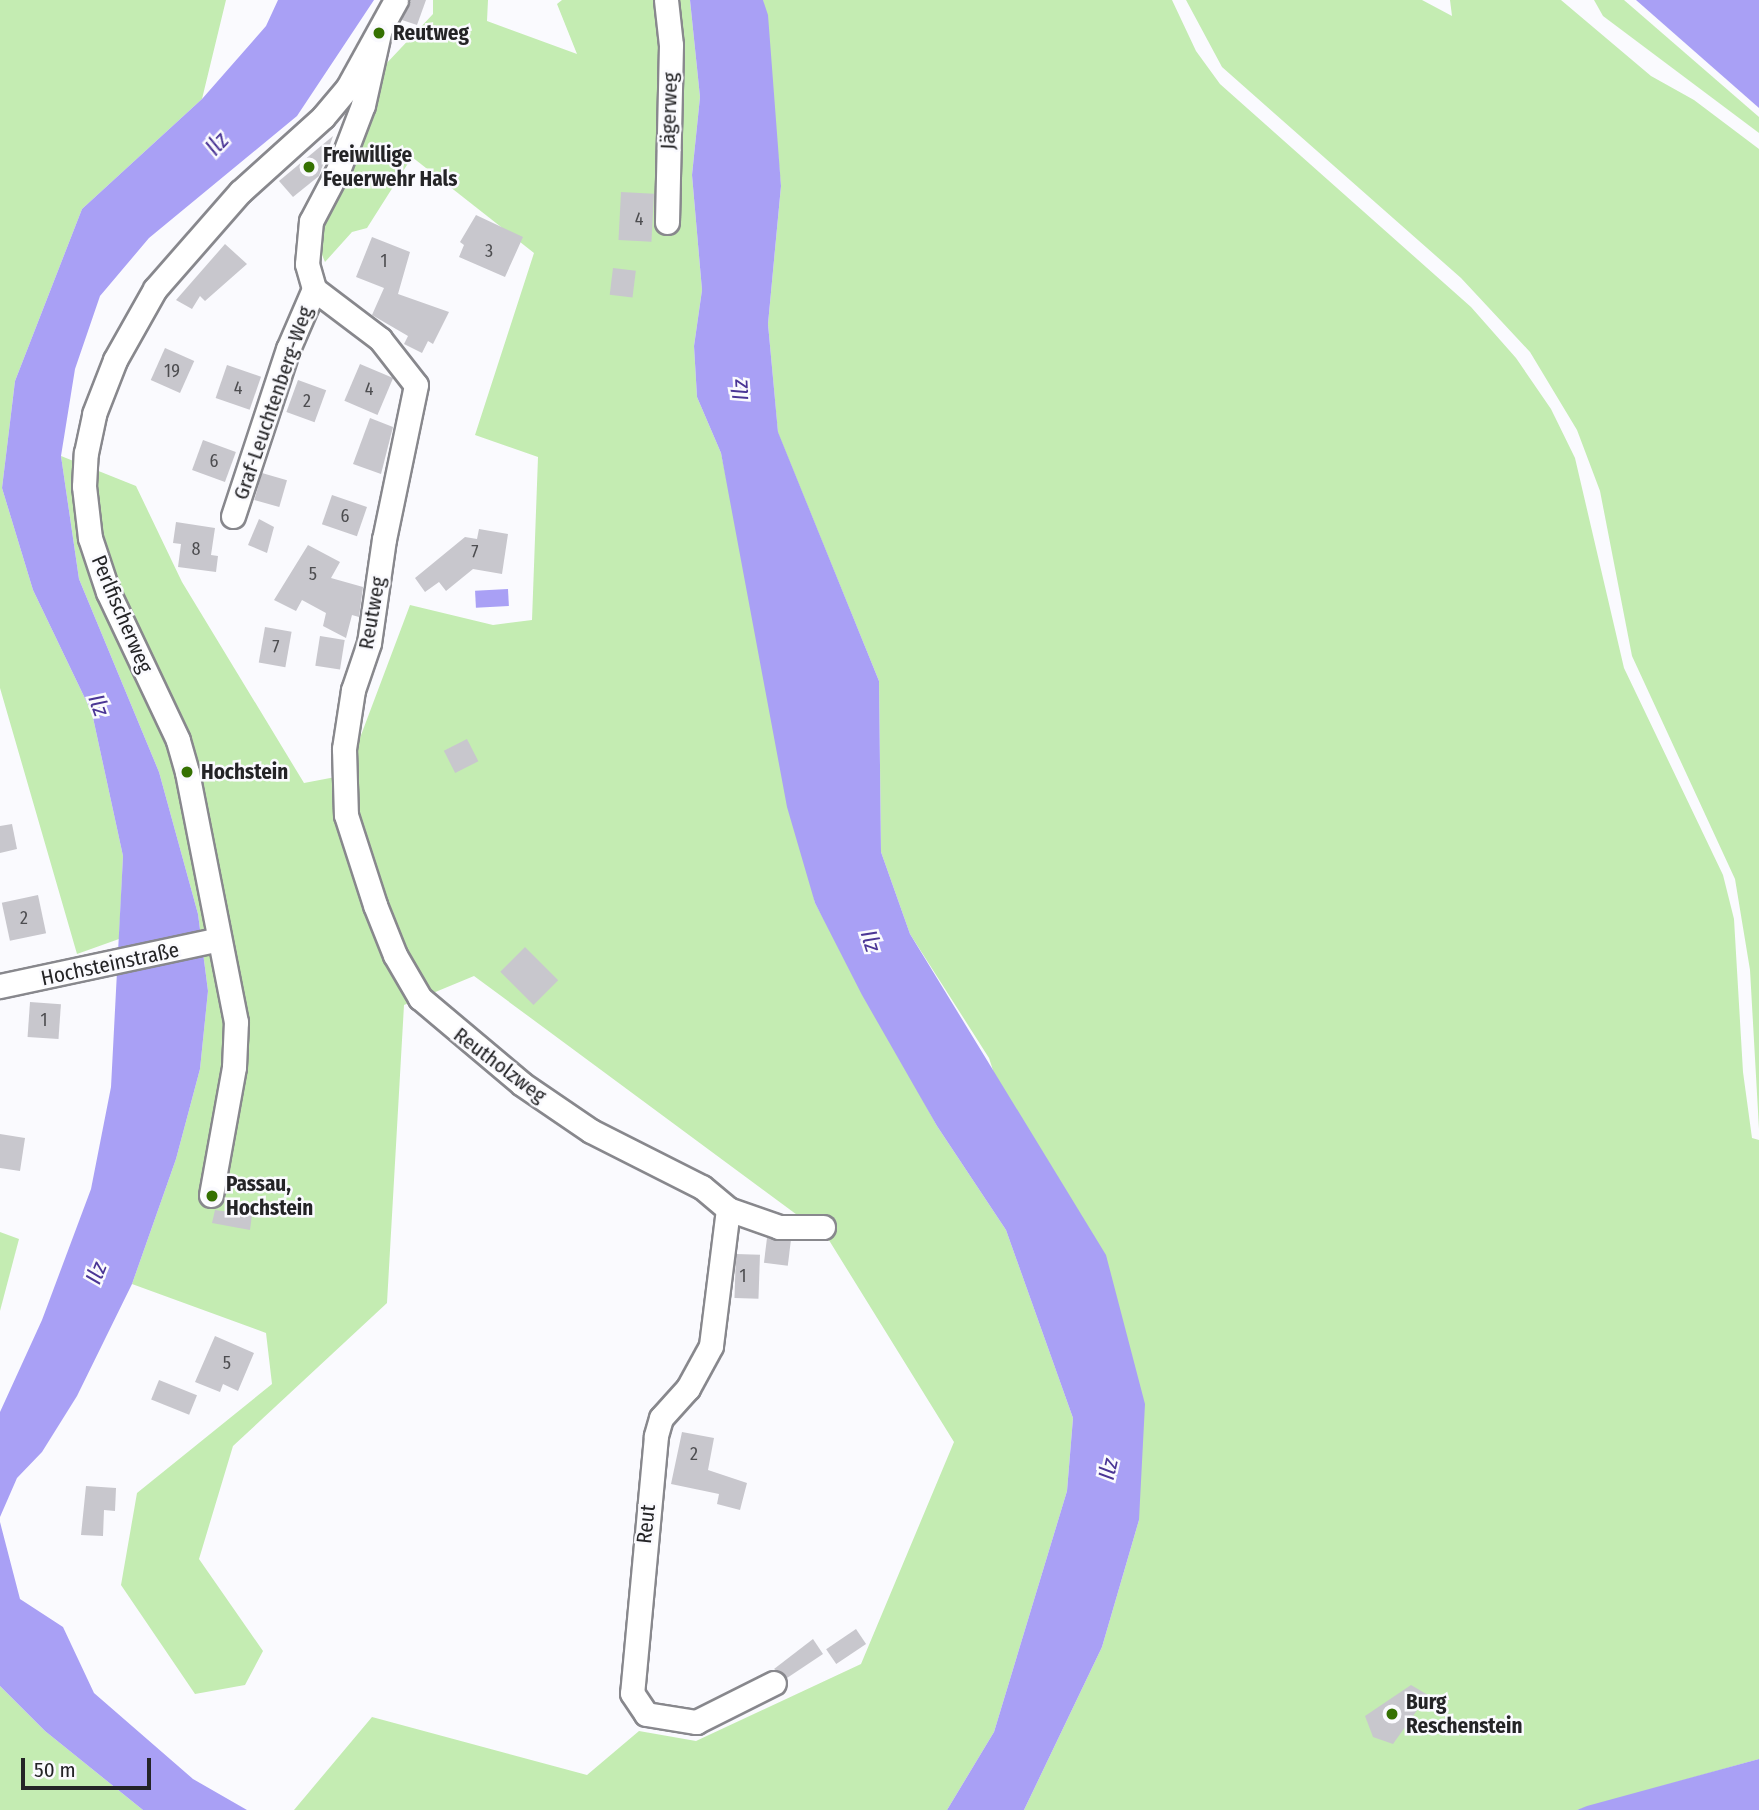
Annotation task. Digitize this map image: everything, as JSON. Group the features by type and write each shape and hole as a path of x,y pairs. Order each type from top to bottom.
{"street":[{"name":"Perlfischerweg","path":"211,1195 234,1067 236,1022 211,941 178,740 108,592 90,538 84,486 86,453 94,414 115,360 155,289 240,192 323,117 348,87 396,0"},
{"name":"Jägerweg","path":"666,0 671,45 667,222"},
{"path":"314,289 307,264 311,221 339,168 363,105 379,33"},
{"name":"Graf-Leuchtenberg-Weg","path":"233,516 288,349 314,289"},
{"name":"Reutweg","path":"314,289 380,339 416,385 384,539 369,643 353,690 344,749"},
{"name":"Reutholzweg","path":"344,749 346,816 395,955 420,999 522,1084 568,1115 702,1187 728,1209 779,1227 823,1227"},
{"name":"Hochsteinstraße","path":"0,986 91,969 211,941"},
{"name":"Reut","path":"728,1209 711,1346 688,1388 661,1418 656,1436 631,1684 646,1714 696,1722 774,1683"}],"green space":[{"path":"0,0 226,0 202,99 82,209 15,381 2,488 33,590 92,713 123,856 119,939 77,954 0,688"},
{"path":"433,0 488,0 487,21 577,54 557,4 562,0 690,0 700,97 692,175 702,290 694,346 697,397 721,453 815,903 937,1126 1006,1230 1073,1418 1067,1491 994,1732 947,1810 294,1810 372,1717 587,1775 639,1731 696,1741 861,1664 954,1442 827,1237 474,976 404,1005 387,1303 233,1446 199,1559 263,1651 245,1685 195,1694 121,1585 137,1493 272,1384 266,1333 132,1284 176,1159 200,1069 208,991 198,914 159,772 79,579 61,456 136,486 182,582 304,783 346,775 410,605 493,625 532,620 538,457 475,435 534,253 412,157 367,228 352,232 325,262 313,233 351,156 384,66 433,14"},
{"path":"763,0 1172,0 1196,51 1220,84 1471,307 1516,358 1551,409 1575,458 1624,668 1723,875 1734,919 1743,1072 1752,1138 1759,1140 1759,1759 1577,1810 1024,1810 1102,1647 1139,1520 989,1058 910,934 881,852 879,681 778,433 768,324 781,186"},
{"path":"1186,0 1422,0 1452,16 1450,0 1561,0 1651,76 1694,100 1759,149 1759,1129 1750,970 1735,879 1632,656 1600,491 1577,430 1530,352 1461,278 1222,67"},
{"path":"1594,0 1624,0 1759,117 1759,133 1603,16"},
{"path":"0,1232 19,1239 0,1311"},
{"path":"0,1686 45,1731 143,1810 0,1810"}],"water":[{"name":"Ilz","path":"278,0 374,0 297,116 149,238 100,296 75,369 61,456 79,579 159,772 198,914 208,991 200,1069 176,1159 132,1284 77,1396 42,1452 17,1478 0,1517 0,1412 42,1320 91,1189 111,1087 123,856 92,713 33,590 2,488 15,381 82,209 202,99 266,26"},
{"name":"Ilz","path":"690,0 763,0 768,15 781,186 768,324 778,432 879,681 881,852 910,934 1106,1255 1145,1404 1139,1520 1102,1647 1024,1810 947,1810 994,1732 1067,1491 1073,1418 1006,1230 937,1126 862,995 815,903 787,807 721,453 697,397 694,346 702,290 692,175 700,97"},
{"path":"1636,0 1759,0 1759,108"},
{"path":"508,589 509,606 476,608 475,591"},
{"path":"0,1522 20,1599 63,1627 94,1693 193,1779 247,1810 143,1810 45,1731 0,1686"},
{"path":"1759,1759 1759,1810 1577,1810 1587,1806"}],"building":[{"path":"410,0 426,0 417,25 402,20"},
{"name":"Freiwillige Feuerwehr Hals","path":"333,136 319,176 293,197 279,181"},
{"path":"621,192 654,194 651,242 618,240"},
{"path":"476,215 523,237 505,277 459,257 464,245 460,242"},
{"path":"372,237 410,252 398,294 449,312 433,344 428,341 422,353 404,344 408,336 372,315 384,288 356,277"},
{"path":"225,244 247,264 205,301 200,296 192,309 176,300"},
{"path":"613,268 636,271 633,298 610,295"},
{"path":"165,348 194,361 180,393 151,380"},
{"path":"360,364 393,378 378,415 344,401"},
{"path":"227,365 261,377 250,410 216,398"},
{"path":"298,380 326,390 315,422 286,412"},
{"path":"370,418 393,427 381,474 353,464"},
{"path":"203,440 236,452 225,482 192,470"},
{"path":"262,473 287,480 279,507 254,500"},
{"path":"332,495 367,507 357,536 322,524"},
{"path":"259,519 274,527 267,553 248,545"},
{"path":"176,522 215,528 211,555 218,556 216,572 178,567 181,544 173,543"},
{"path":"479,529 508,534 502,574 473,569 446,591 439,582 425,592 415,578 465,537 477,539"},
{"path":"308,545 340,562 331,578 363,587 359,617 352,615 346,638 323,626 326,613 302,600 296,611 274,600"},
{"path":"265,627 292,632 285,667 259,662"},
{"path":"320,636 345,640 340,670 315,666"},
{"path":"467,739 478,761 455,773 444,751"},
{"path":"12,824 17,849 0,853 0,826"},
{"path":"38,895 46,933 10,941 2,903"},
{"path":"525,947 558,980 533,1005 500,972"},
{"path":"30,1002 61,1004 58,1039 28,1037"},
{"path":"0,1134 25,1138 20,1171 0,1168"},
{"path":"215,1210 252,1215 250,1230 212,1223"},
{"path":"767,1238 791,1241 788,1266 764,1263"},
{"path":"736,1254 760,1255 758,1299 734,1298"},
{"path":"215,1336 254,1353 238,1391 223,1384 220,1392 195,1382"},
{"path":"159,1380 197,1395 189,1415 151,1399"},
{"path":"682,1432 714,1438 708,1470 747,1483 740,1510 717,1504 719,1494 671,1484"},
{"path":"86,1486 116,1488 115,1511 104,1510 103,1536 81,1535"},
{"path":"856,1629 866,1644 836,1664 826,1649"},
{"path":"813,1639 823,1654 787,1678 774,1669"},
{"name":"Burg Reschenstein","path":"1411,1685 1428,1695 1393,1744 1373,1737 1365,1716"}],"place":[{"name":"Reutweg","path":"379,33"},
{"name":"Freiwillige Feuerwehr Hals","path":"309,167"},
{"name":"Hochstein","path":"187,772"},
{"name":"Passau, Hochstein","path":"212,1196"},
{"name":"Burg Reschenstein","path":"1392,1714"}]}
